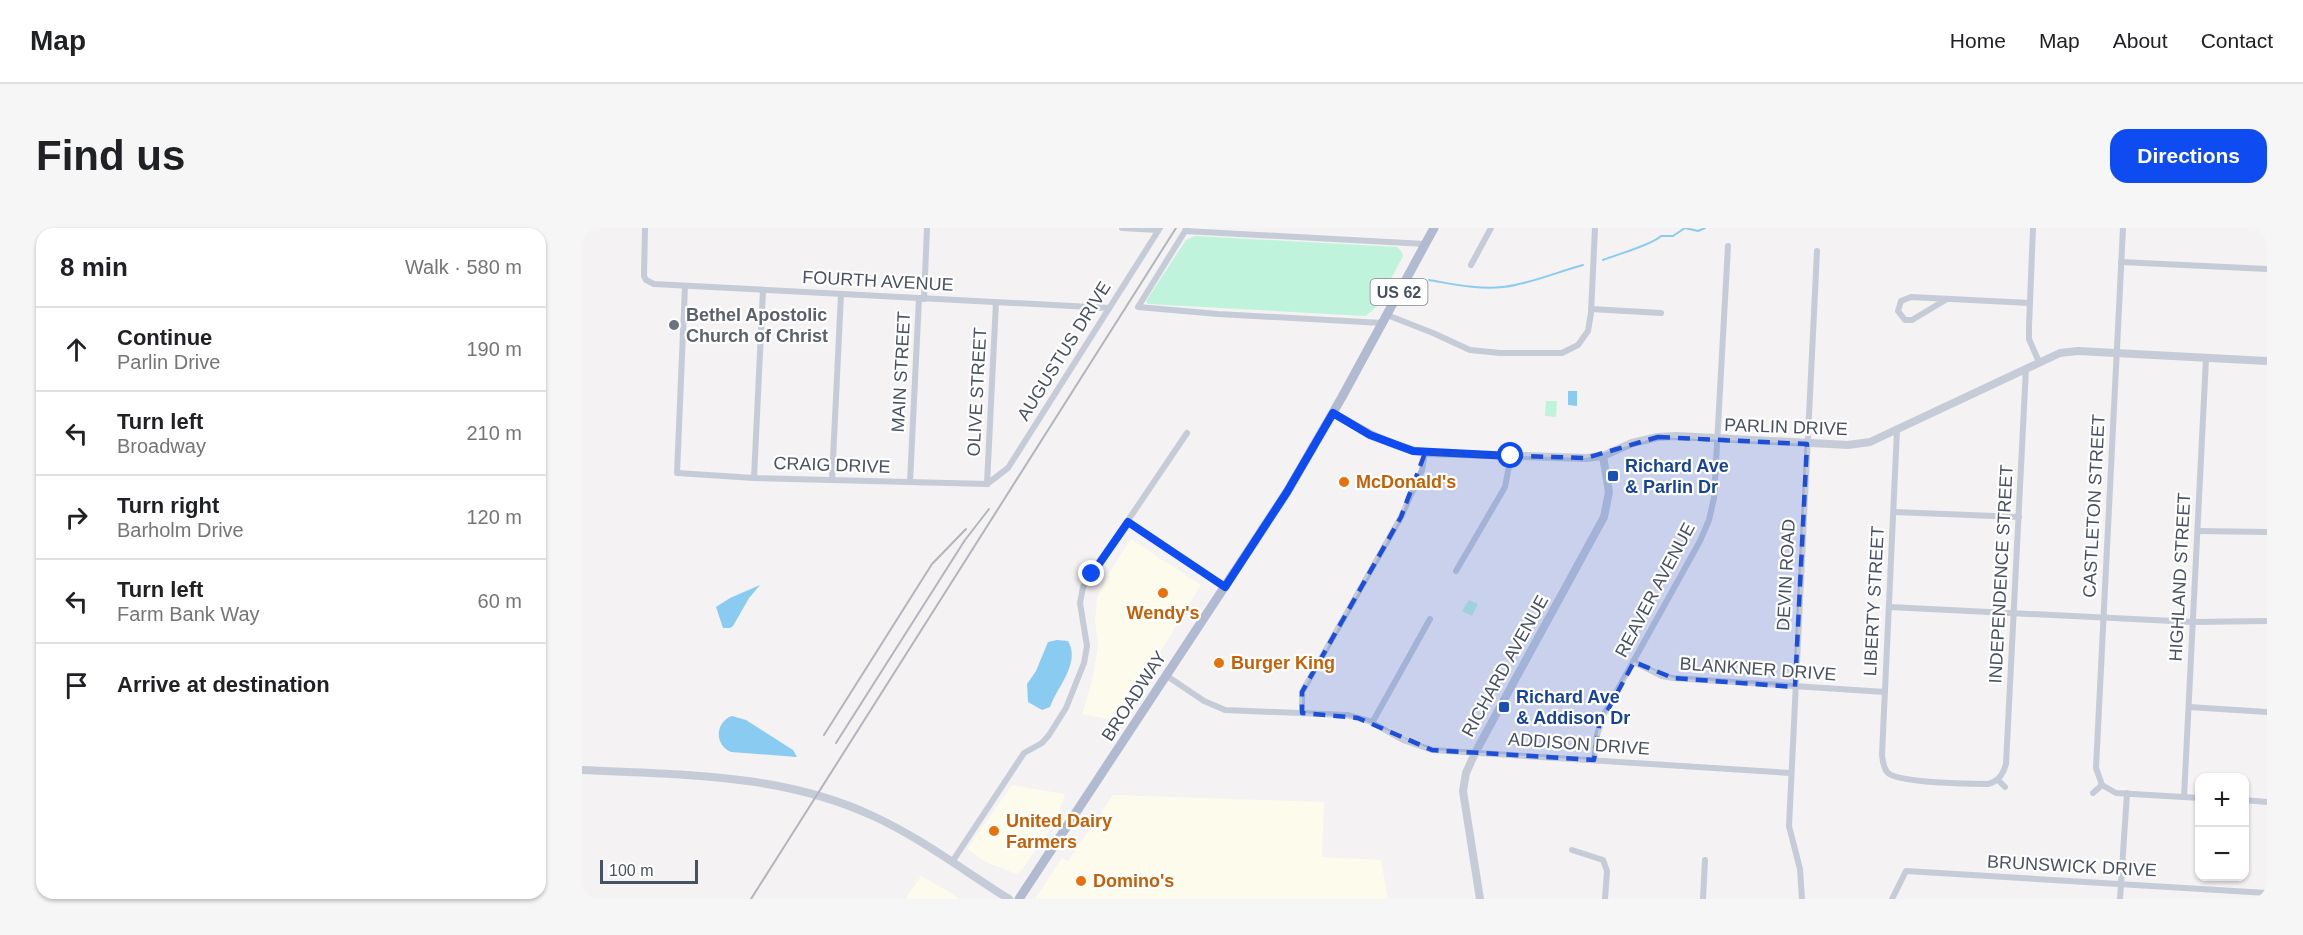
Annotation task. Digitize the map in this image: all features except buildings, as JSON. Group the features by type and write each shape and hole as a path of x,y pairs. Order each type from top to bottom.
{"main road":[{"name":"BROADWAY","path":"1019,899 1287,492 1434,228"}],"street":[{"name":"FOURTH AVENUE","path":"645,228 646,280 654,284 1109,308"},
{"name":"MAIN STREET","path":"910,482 927,228"},
{"path":"1122,228 1159,229"},
{"path":"1471,265 1491,228"},
{"path":"1425,244 1186,229 1138,307 1218,314 1384,319 1470,350 1562,353 1578,345 1588,331 1595,228"},
{"path":"2033,228 2030,339 2039,362"},
{"name":"CASTLETON STREET","path":"2102,785 2096,768 2123,228"},
{"name":"AUGUSTUS DRIVE","path":"987,484 1008,468 1159,229"},
{"name":"REAVER AVENUE","path":"1594,760 1599,726 1700,541 1709,520 1714,498 1728,246"},
{"name":"DEVIN ROAD","path":"1802,899 1800,869 1790,833 1791,773 1817,251"},
{"path":"2121,261 2267,269"},
{"name":"CRAIG DRIVE","path":"685,286 677,473 754,478 987,484"},
{"path":"754,478 763,290"},
{"path":"832,480 841,294"},
{"path":"1947,299 1912,320 1905,320 1898,311 1898,306 1905,298 1947,299 2030,303"},
{"name":"OLIVE STREET","path":"987,484 996,302"},
{"path":"1591,309 1661,313"},
{"name":"PARLIN DRIVE","path":"1333,413 1384,441 1425,453 1566,458 1603,456 1632,443 1658,437 1859,445 1897,430 2026,368 2068,351 2267,361"},
{"name":"HIGHLAND STREET","path":"2184,797 2206,359"},
{"name":"INDEPENDENCE STREET","path":"1998,780 2006,764 2026,368"},
{"name":"LIBERTY STREET","path":"1897,430 1883,764 1888,772 1905,779 1988,784 1998,780"},
{"path":"952,862 1024,753 1042,743 1065,708 1087,654 1080,603 1083,587 1187,433"},
{"path":"1302,713 1302,692 1401,517 1422,470 1425,453"},
{"path":"1456,571 1505,487 1511,456"},
{"name":"RICHARD AVENUE","path":"1480,899 1463,790 1466,773 1604,517 1609,492 1603,456"},
{"path":"1894,512 2019,517"},
{"path":"1128,522 1225,587"},
{"path":"2198,531 2267,532"},
{"path":"1889,607 2193,622 2267,621"},
{"path":"1372,723 1430,619"},
{"name":"BLANKNER DRIVE","path":"1634,662 1662,676 1673,678 1885,692"},
{"name":"ADDISON DRIVE","path":"1167,676 1204,701 1225,710 1347,715 1372,723 1416,746 1432,750 1791,773"},
{"path":"2189,707 2267,712"},
{"path":"582,770 747,779 794,788 828,798 899,829 1009,899"},
{"path":"1998,780 2005,787"},
{"path":"2093,793 2102,785 2116,793 2195,798"},
{"path":"2120,899 2127,793"},
{"path":"2249,800 2267,802"},
{"path":"1572,850 1603,860 1607,872 1605,899"},
{"path":"1703,899 1705,860"},
{"name":"BRUNSWICK DRIVE","path":"1892,899 1905,871 2267,893"}],"highlighted area":[{"path":"1658,437 1807,444 1795,687 1673,678 1634,662 1599,726 1594,760 1432,750 1358,718 1302,713 1302,692 1401,517 1425,453 1586,458"}],"shaded area":[{"path":"1131,539 1201,585 1140,681 1122,722 1082,714 1093,677 1098,645 1095,620 1097,598 1109,573"},
{"path":"1012,785 1065,794 1056,821 1021,871 1016,874 986,862 967,849"},
{"path":"1113,795 1324,802 1322,857 1381,860 1388,899 1035,899 1062,858 1068,861"},
{"path":"921,876 948,891 960,899 905,899"}],"green space":[{"path":"1195,236 1397,247 1403,256 1376,307 1366,316 1148,304 1146,301 1186,240"},
{"path":"1546,401 1557,401 1556,417 1545,416"},
{"path":"1469,600 1478,604 1472,616 1462,611"}],"water":[{"path":"1568,391 1577,391 1577,406 1568,405"},
{"path":"760,585 749,598 733,626 723,628 716,607"},
{"path":"1068,641 1072,658 1050,707 1042,710 1028,702 1027,684 1036,671 1048,642"},
{"path":"732,716 746,720 793,750 797,757 731,752 725,749 719,739 720,728 726,719"}],"waterway":[{"path":"1603,260 1643,246 1661,236 1673,236 1685,228 1698,231 1705,228"},
{"path":"1429,280 1494,288 1533,281 1583,265"}],"railway":[{"path":"751,899 1176,228"},
{"path":"836,743 965,540 989,509"},
{"path":"824,735 932,564 966,529"}],"place":[{"name":"Bethel Apostolic Church of Christ","path":"674,325"},
{"name":"Richard Ave & Parlin Dr","path":"1613,476"},
{"name":"McDonald's","path":"1344,482"},
{"name":"Wendy's","path":"1163,593"},
{"name":"Burger King","path":"1219,663"},
{"name":"Richard Ave & Addison Dr","path":"1504,707"},
{"name":"United Dairy Farmers","path":"994,831"},
{"name":"Domino's","path":"1081,881"}],"route":[{"path":"1092,574 1128,522 1225,587 1287,492 1333,413 1370,435 1413,451 1511,456"}]}
